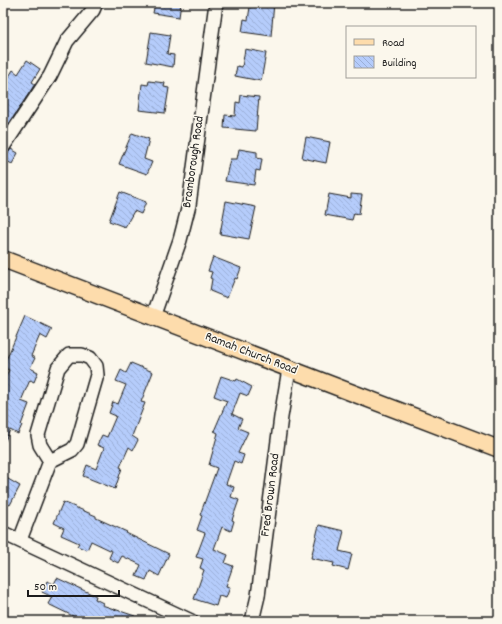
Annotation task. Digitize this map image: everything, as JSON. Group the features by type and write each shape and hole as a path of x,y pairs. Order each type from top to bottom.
{"main road":[{"name":"Ramah Church Road","path":"3,259 499,450"}],"street":[{"path":"3,147 50,76 67,41 93,10 96,3"},
{"name":"Bramborough Road","path":"153,317 180,240 189,204 216,3"},
{"path":"20,540 50,461 72,450 81,432 97,375 96,366 90,358 82,355 69,355 58,368 38,435 40,445 50,461"},
{"name":"Fred Brown Road","path":"252,621 258,596 281,417 289,369"},
{"path":"3,533 190,621"}],"building":[{"path":"155,3 181,3 179,17 153,13"},
{"path":"254,3 274,3 271,36 242,32 244,19 248,20 250,7 253,7"},
{"path":"151,32 170,35 167,54 174,55 173,67 146,62"},
{"path":"245,49 266,53 261,81 235,76 237,66 242,67"},
{"path":"27,60 40,69 32,82 35,84 3,133 3,86 13,70 18,74"},
{"path":"149,81 165,83 164,87 169,88 165,113 139,110 142,84 148,85"},
{"path":"241,95 259,97 256,131 224,128 225,115 235,116 236,102 240,103"},
{"path":"132,133 149,139 144,159 152,162 147,174 119,164"},
{"path":"306,137 330,142 326,163 302,158"},
{"path":"11,149 18,153 12,164 3,159 3,155 7,154"},
{"path":"239,149 257,152 257,158 262,159 260,171 256,170 254,185 225,181 230,159 237,159"},
{"path":"120,192 146,202 141,214 134,211 125,227 109,221"},
{"path":"329,194 351,198 351,194 362,195 359,214 354,213 352,220 325,215"},
{"path":"226,201 256,207 249,239 220,234"},
{"path":"213,257 241,268 237,279 235,278 227,298 210,291 212,279 210,278 212,272 208,271"},
{"path":"25,316 52,329 47,339 40,335 31,356 35,358 30,368 38,372 34,382 30,380 21,401 29,404 22,425 18,434 10,430 3,445 3,383 9,370 3,367"},
{"path":"131,363 153,372 141,402 145,403 132,436 138,440 133,450 129,447 120,467 122,468 115,489 83,476 87,465 96,469 104,448 97,445 102,435 107,437 116,416 109,413 113,402 118,404 126,385 116,381 121,370 126,373"},
{"path":"221,376 236,381 237,379 252,387 248,396 240,393 232,414 242,419 238,428 248,432 238,453 244,455 241,464 234,461 226,484 234,487 231,497 239,500 232,520 234,521 231,531 222,527 214,549 228,555 225,563 233,566 226,586 230,587 226,598 219,596 216,606 194,599 204,570 200,568 203,559 196,557 205,533 197,530 202,516 200,515 217,468 209,465 218,433 214,431 227,401 214,396"},
{"path":"3,476 20,486 10,505 3,502"},
{"path":"63,502 96,516 96,518 169,554 159,576 150,571 146,580 136,576 141,565 122,556 118,563 109,558 112,551 91,541 87,550 77,546 79,543 61,535 64,528 54,523"},
{"path":"319,525 344,531 339,551 352,554 348,570 333,566 334,563 311,558"},
{"path":"57,578 96,596 95,599 103,603 102,605 144,619 143,621 76,621 77,618 48,604 52,597 42,592 47,581 54,584"}]}
